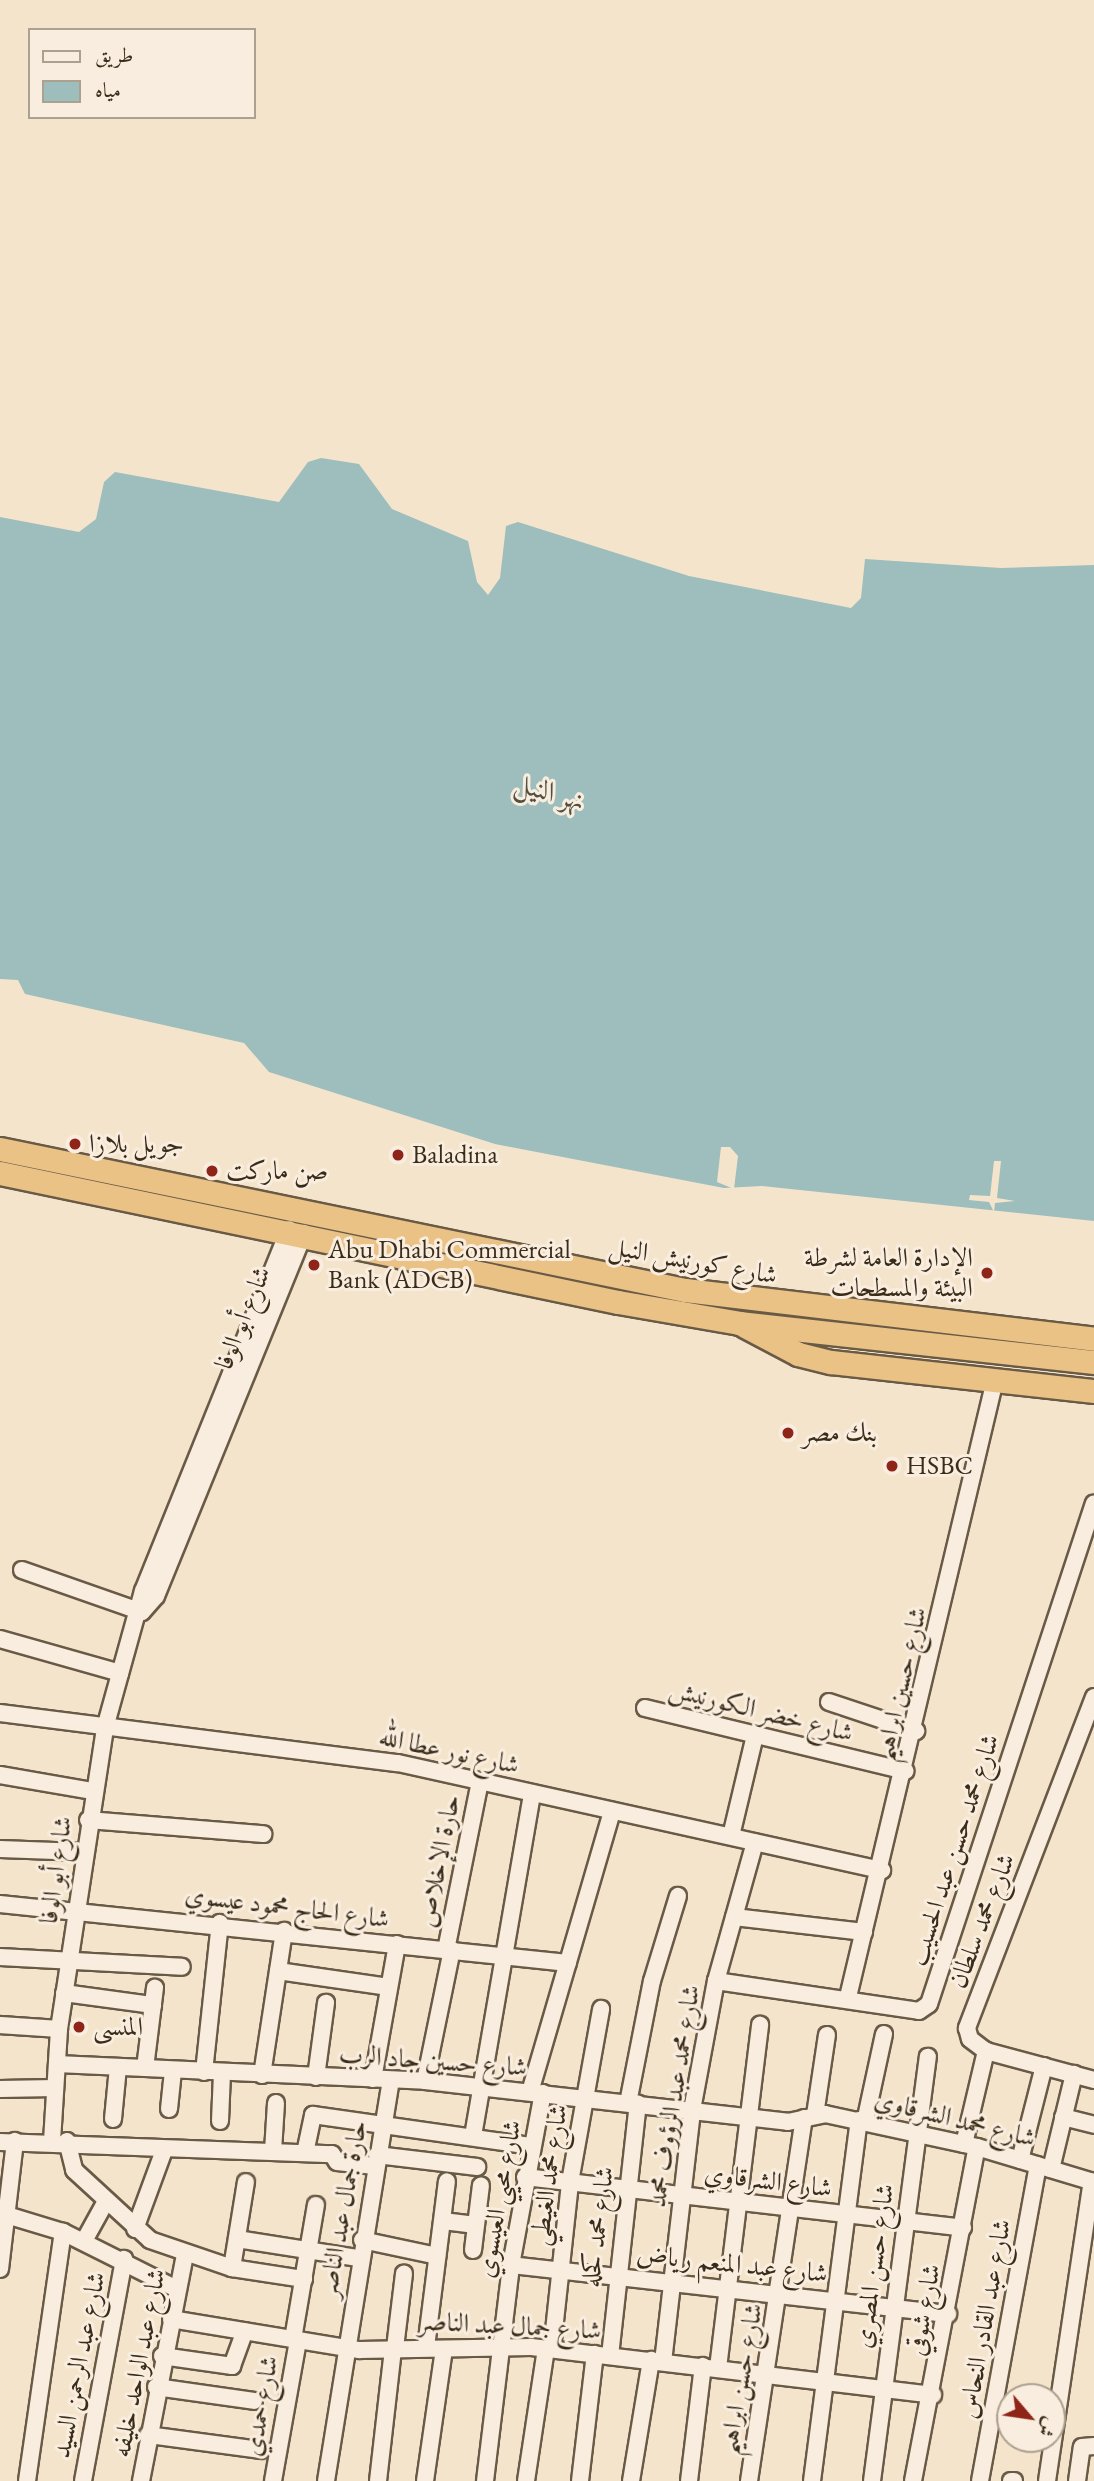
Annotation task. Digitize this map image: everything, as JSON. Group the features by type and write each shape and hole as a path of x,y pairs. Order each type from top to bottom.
{"highway":[{"name":"شارع كورنيش النيل","path":"0,1149 685,1290 1094,1339"},
{"name":"شارع كورنيش النيل","path":"0,1172 739,1323 1094,1362"},
{"path":"739,1323 788,1350 831,1362 1094,1391"}],"street":[{"name":"شارع أبو الوفا","path":"60,2141 55,2088 59,2029 92,1791 105,1728 120,1673 142,1612 143,1591 297,1231"},
{"name":"شارع حسين ابراهيم","path":"848,1997 916,1731 995,1380"},
{"name":"شارع محمد حسن عبد الحسيب","path":"716,1981 848,1997 919,2011 929,2004 1094,1503"},
{"path":"22,1570 142,1612"},
{"path":"0,1639 120,1673"},
{"name":"شارع محمد سلطان","path":"986,2051 977,2047 967,2028 1094,1698"},
{"path":"829,1702 916,1731"},
{"name":"شارع خضر الكورنيش","path":"645,1708 906,1772"},
{"name":"شارع نور عطا الله","path":"0,1713 105,1728 349,1755 882,1870"},
{"path":"731,1836 755,1735"},
{"path":"0,1775 92,1791"},
{"name":"حارة الإخلاص","path":"425,2081 480,1782"},
{"path":"473,2136 501,1956 532,1793"},
{"name":"شارع محيي العيسوي","path":"485,2481 499,2350 525,2176 532,2146 536,2093 568,1963 612,1811"},
{"path":"88,1820 263,1834"},
{"name":"شارع محمد عبد الرؤوف محمد","path":"631,2481 672,2282 692,2110 716,1981 755,1842"},
{"path":"0,1849 83,1852"},
{"name":"شارع محمد كحله","path":"580,2481 615,2276 627,2189 633,2104 652,1981 677,1896"},
{"name":"شارع الحاج محمود عيسوي","path":"0,1903 220,1923 568,1963"},
{"path":"734,1917 864,1932"},
{"path":"204,2072 220,1923"},
{"path":"262,2075 284,1931"},
{"path":"373,2079 397,1944"},
{"path":"0,1957 181,1967"},
{"path":"278,1971 389,1987"},
{"path":"145,2068 155,1988"},
{"path":"64,1993 153,2005"},
{"path":"316,2077 326,2003"},
{"name":"شارع محمد الغيطي","path":"526,2481 561,2270 570,2182 601,2010"},
{"path":"0,2025 59,2029"},
{"path":"689,2481 728,2288 760,2025"},
{"path":"812,2481 847,2214 862,2121 884,2034"},
{"name":"شارع حسن ابراهيم","path":"749,2481 781,2294 792,2208 827,2035"},
{"path":"986,2051 1094,2080"},
{"name":"شارع شوقي","path":"913,2481 933,2395 963,2228 970,2145 986,2051"},
{"name":"شارع حسن المصري","path":"872,2481 881,2390 928,2057"},
{"name":"شارع حسين جاد الرب","path":"57,2064 425,2081 748,2117 810,2117"},
{"path":"1020,2160 1044,2066"},
{"path":"113,2119 118,2067"},
{"path":"169,2109 173,2070"},
{"path":"220,2121 222,2073"},
{"name":"شارع عبد القادر النحاس","path":"980,2481 1045,2167 1063,2117 1074,2074"},
{"name":"حارة جمال عبد الناصر","path":"326,2481 343,2347 391,2080"},
{"path":"0,2089 55,2088"},
{"path":"273,2151 276,2103"},
{"path":"305,2153 310,2116 383,2121 532,2146"},
{"name":"شارع محمد الشرقاوي","path":"810,2117 862,2121 970,2145 1093,2182"},
{"path":"1063,2117 1094,2125"},
{"path":"0,2269 7,2141 60,2141 164,2150 273,2151 477,2167"},
{"path":"60,2141 74,2170 105,2203 135,2229 185,2254 232,2268 304,2279"},
{"path":"135,2229 164,2150"},
{"name":"شارع الشرقاوي","path":"525,2176 963,2228"},
{"path":"426,2347 447,2181"},
{"path":"232,2268 246,2182"},
{"path":"1061,2383 1093,2182"},
{"path":"473,2250 481,2185"},
{"path":"84,2241 105,2203"},
{"name":"شارع حمدي","path":"273,2481 316,2205"},
{"path":"4,2214 84,2241 124,2259 177,2289"},
{"path":"443,2221 476,2225"},
{"path":"27,2481 63,2232"},
{"path":"237,2239 359,2258"},
{"path":"362,2239 438,2256"},
{"name":"شارع عبد الواحد خليفه","path":"141,2481 162,2356 185,2254"},
{"name":"شارع عبد الرحمن السيد","path":"83,2481 124,2259"},
{"name":"شارع عبد المنعم رياض","path":"511,2265 948,2314"},
{"path":"378,2481 404,2274"},
{"name":"شارع جمال عبد الناصر","path":"170,2319 343,2347 549,2349 933,2395"},
{"path":"162,2356 232,2365 245,2331"},
{"path":"425,2481 444,2349"},
{"path":"156,2387 254,2402"},
{"path":"148,2435 261,2450"},
{"path":"1077,2481 1082,2447 1094,2446"},
{"path":"1047,2481 1050,2453"}],"water":[{"name":"نهر النيل","path":"321,458 359,464 392,509 468,541 477,582 488,595 500,578 506,526 518,522 689,576 851,608 861,598 865,559 1001,568 1094,565 1094,1221 762,1186 724,1188 495,1144 269,1072 244,1043 25,994 18,980 0,979 0,517 79,532 96,519 104,482 115,472 279,502 308,462"}],"pier":[{"path":"721,1147 730,1147 738,1156 734,1189 717,1182"},
{"path":"994,1161 1001,1161 997,1198 1015,1201 995,1203 994,1212 989,1202 969,1200 970,1195 990,1196"}],"place":[{"name":"جويل بلازا","path":"75,1144"},
{"name":"Baladina","path":"398,1155"},
{"name":"صن ماركت","path":"212,1171"},
{"name":"Abu Dhabi Commercial Bank (ADCB)","path":"314,1265"},
{"name":"الإدارة العامة لشرطة البيئة والمسطحات","path":"987,1273"},
{"name":"بنك مصر","path":"788,1433"},
{"name":"HSBC","path":"892,1466"},
{"name":"المنسى","path":"79,2027"}]}
